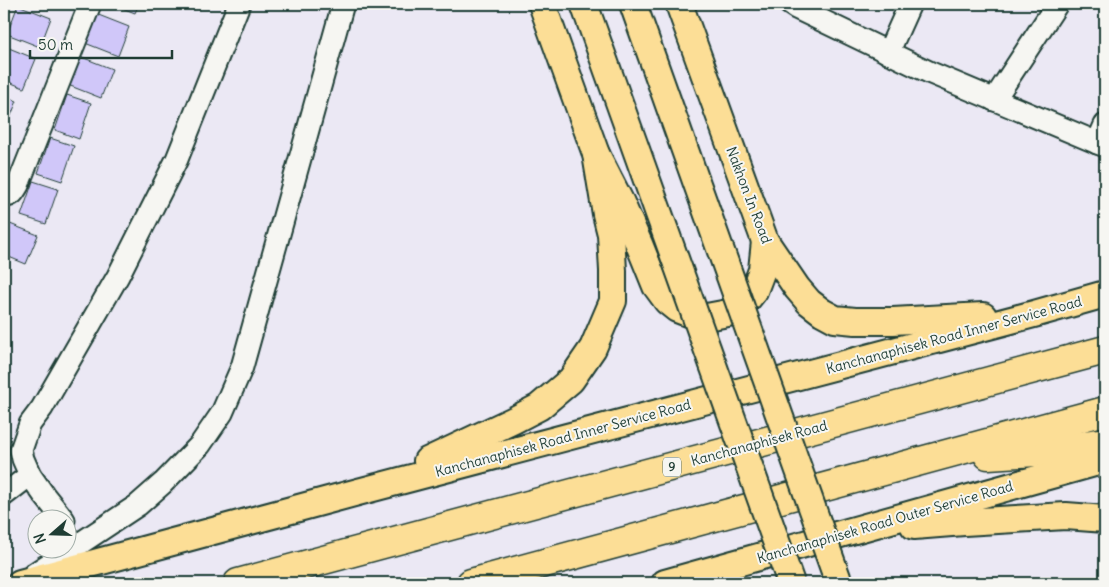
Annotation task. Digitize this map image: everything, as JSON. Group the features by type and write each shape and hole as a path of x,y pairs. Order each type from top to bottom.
{"highway":[{"name":"Kanchanaphisek Road","path":"238,583 1105,350"},
{"path":"471,583 1105,411"},
{"path":"942,456 1036,452 1105,442"}],"main road":[{"path":"542,4 596,154 640,244 656,286 667,301 677,309 695,316 707,317 728,313 746,301 754,291 762,270 765,240"},
{"path":"584,4 791,583"},
{"path":"633,4 839,583"},
{"name":"Nakhon In Road","path":"678,4 765,240 792,281 809,302 822,312 835,318 855,321 893,322 1034,314"},
{"path":"358,492 460,447 539,406 571,380 588,356 613,301 611,234 596,154"},
{"name":"Kanchanaphisek Road Inner Service Road","path":"21,583 1105,294"},
{"name":"Kanchanaphisek Road Outer Service Road","path":"665,583 1105,460"},
{"path":"848,533 1014,518 1066,516 1105,519"}],"street":[{"path":"4,196 10,196 18,185 90,4"},
{"path":"56,510 30,475 23,459 21,450 30,424 42,408 118,276 177,159 239,4"},
{"path":"21,583 138,505 163,483 200,445 222,413 242,367 344,4"},
{"path":"888,53 910,4"},
{"path":"994,100 1057,4"},
{"path":"798,6 931,73 994,100 1102,138"},
{"path":"4,494 30,475"},
{"path":"78,537 83,543"}],"building":[{"path":"112,4 139,4 135,13"},
{"path":"18,5 51,18 40,47 7,34"},
{"path":"96,14 129,27 118,56 85,43"},
{"path":"4,46 36,59 24,88 4,80"},
{"path":"79,56 112,69 101,98 68,85"},
{"path":"67,95 91,103 79,139 55,130"},
{"path":"4,96 17,101 5,130 4,129"},
{"path":"50,138 74,146 62,181 38,173"},
{"path":"33,181 58,189 46,224 21,216"},
{"path":"5,222 38,235 26,264 4,255"}]}
